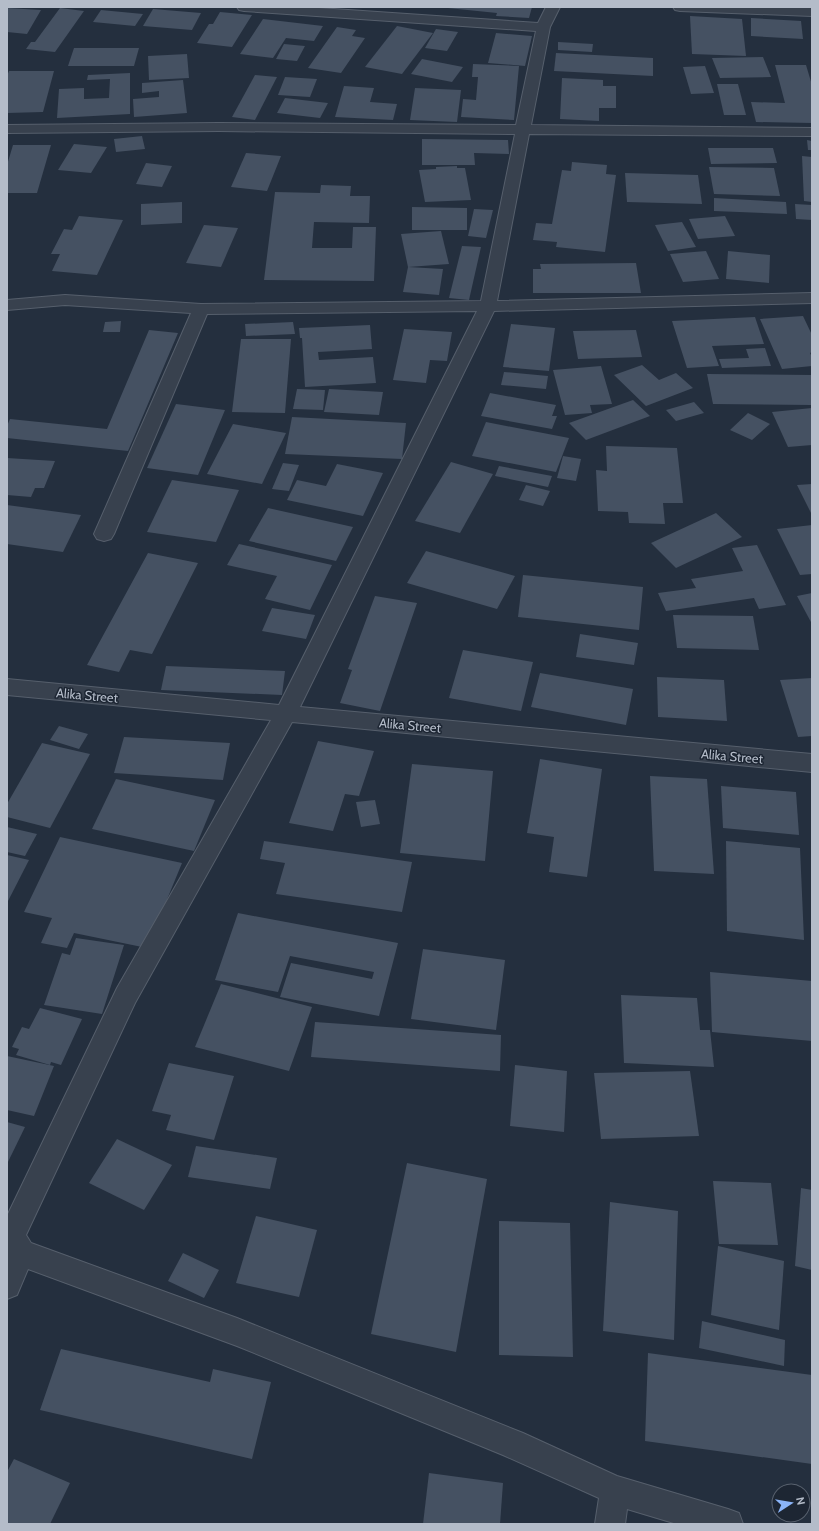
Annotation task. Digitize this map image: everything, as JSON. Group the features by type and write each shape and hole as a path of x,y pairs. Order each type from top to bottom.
{"street":[{"path":"244,7 544,27"},
{"path":"7,1285 13,1240 126,996 286,713 488,306 544,27 554,7"},
{"path":"680,7 812,12"},
{"path":"7,129 219,127 812,132"},
{"path":"7,305 65,300 201,309 488,306 812,298"},
{"path":"104,534 201,309"},
{"name":"Alika Street","path":"7,687 812,763"},
{"path":"13,1240 512,1444 615,1490 728,1524"},
{"path":"610,1524 615,1490"}],"building":[{"path":"438,7 532,7 529,18 496,16 497,13"},
{"path":"7,8 41,10 27,34 7,32"},
{"path":"60,8 84,11 55,52 26,49 31,42 35,42"},
{"path":"153,9 201,13 192,30 143,26"},
{"path":"101,10 143,14 135,26 93,22"},
{"path":"220,12 252,15 232,47 197,43 209,24 213,24"},
{"path":"690,16 742,19 746,56 692,54"},
{"path":"751,18 801,21 803,39 751,36"},
{"path":"263,19 323,26 314,41 286,38 273,58 240,54"},
{"path":"397,26 433,33 402,74 365,67"},
{"path":"337,27 356,30 352,36 365,38 341,73 308,68"},
{"path":"436,29 458,32 447,51 425,48"},
{"path":"496,33 532,36 525,66 488,63"},
{"path":"558,42 593,44 592,52 558,50"},
{"path":"284,44 305,46 297,61 276,59"},
{"path":"74,48 139,48 134,66 68,66"},
{"path":"556,53 653,58 653,76 554,71"},
{"path":"187,54 189,78 149,80 148,56"},
{"path":"763,57 771,77 720,78 712,58"},
{"path":"422,59 463,67 452,82 411,74"},
{"path":"473,64 519,66 514,120 461,117 463,99 476,100 478,77 472,77"},
{"path":"775,65 806,65 812,85 812,123 756,122 751,102 785,103"},
{"path":"705,66 714,93 691,94 683,67"},
{"path":"9,71 54,71 43,112 7,113 7,76"},
{"path":"130,73 130,114 57,118 59,89 84,88 84,99 109,98 110,79 87,80 88,75"},
{"path":"255,75 277,77 255,120 232,117"},
{"path":"285,77 317,79 310,97 278,95"},
{"path":"562,78 603,80 603,86 616,86 616,108 599,108 599,121 560,119"},
{"path":"183,80 187,113 134,117 133,99 159,97 159,91 142,93 142,83"},
{"path":"717,84 738,84 746,115 724,115"},
{"path":"344,86 374,88 370,102 397,104 393,120 335,117"},
{"path":"415,88 461,90 457,122 410,120"},
{"path":"285,98 328,103 320,118 277,113"},
{"path":"142,136 145,149 116,152 114,139"},
{"path":"422,139 508,140 509,154 474,153 475,165 422,165"},
{"path":"807,140 812,141 812,150 808,150"},
{"path":"74,144 107,147 91,173 58,170"},
{"path":"13,145 51,145 37,193 7,193 7,165"},
{"path":"708,148 773,148 777,163 711,164"},
{"path":"246,153 281,156 267,191 231,187"},
{"path":"802,156 812,157 812,202 804,201"},
{"path":"572,162 607,165 606,174 616,175 605,252 556,247 557,242 533,240 536,223 552,224 562,170 571,171"},
{"path":"146,163 172,166 162,187 136,184"},
{"path":"457,166 457,168 465,168 471,200 425,202 419,170 436,169 436,167"},
{"path":"709,167 774,168 780,196 714,194"},
{"path":"625,173 698,175 702,204 627,202"},
{"path":"321,185 351,186 350,196 370,196 369,223 314,222 312,248 352,248 353,227 376,227 374,281 264,280 275,192 320,193"},
{"path":"714,198 786,202 787,214 714,211"},
{"path":"182,202 182,223 141,225 141,204"},
{"path":"795,204 812,205 812,220 796,219"},
{"path":"412,207 467,208 467,230 412,230"},
{"path":"474,209 493,210 486,238 468,236"},
{"path":"79,216 123,220 97,275 52,271 60,254 51,254 64,229 72,230"},
{"path":"725,216 735,236 698,239 689,219"},
{"path":"682,222 696,247 668,251 655,225"},
{"path":"204,225 238,228 221,267 186,263"},
{"path":"441,231 449,264 408,267 401,234"},
{"path":"462,246 481,247 469,300 449,298"},
{"path":"706,251 719,279 683,282 670,254"},
{"path":"728,251 770,255 769,283 726,279"},
{"path":"636,263 641,293 533,293 533,269 541,269 540,264"},
{"path":"408,267 443,269 439,295 403,292"},
{"path":"803,316 812,335 812,352 810,353 812,357 812,366 782,369 760,319"},
{"path":"755,317 764,344 712,346 719,366 687,368 672,321"},
{"path":"121,321 120,332 103,332 105,322"},
{"path":"293,322 295,334 246,336 245,324"},
{"path":"511,324 555,328 549,371 503,367"},
{"path":"370,325 372,349 318,352 319,360 373,357 376,383 305,387 302,338 300,338 299,328"},
{"path":"404,329 452,332 447,361 430,360 426,383 393,380"},
{"path":"149,330 178,333 128,451 7,438 7,426 10,419 107,429"},
{"path":"636,330 642,357 578,359 573,331"},
{"path":"241,339 291,339 285,413 232,412"},
{"path":"765,348 771,366 722,368 719,359 749,358 746,349"},
{"path":"642,365 659,380 676,373 693,388 646,406 614,375"},
{"path":"601,366 612,404 590,405 592,413 565,415 553,370"},
{"path":"504,372 548,376 546,389 501,385"},
{"path":"707,374 812,375 812,405 713,404"},
{"path":"297,389 325,390 323,410 293,409"},
{"path":"329,389 383,392 379,415 324,412"},
{"path":"490,393 556,405 552,416 557,416 552,429 481,416"},
{"path":"633,400 650,416 586,440 569,423"},
{"path":"694,402 704,413 676,421 666,410"},
{"path":"176,404 225,410 198,475 147,468"},
{"path":"812,408 812,445 788,447 772,412"},
{"path":"748,413 770,424 752,440 730,430"},
{"path":"292,417 406,423 402,459 285,454"},
{"path":"486,422 569,438 556,472 472,456"},
{"path":"233,424 286,433 262,484 207,474"},
{"path":"606,446 677,448 683,503 663,503 665,524 629,523 628,512 598,511 596,470 607,471"},
{"path":"563,456 581,459 576,481 557,478"},
{"path":"7,458 55,461 44,488 35,488 31,497 7,495"},
{"path":"451,462 493,474 460,533 415,521"},
{"path":"283,463 299,465 289,491 272,489"},
{"path":"337,464 383,473 363,516 287,500 297,480 326,486"},
{"path":"499,466 552,476 548,487 495,476"},
{"path":"172,480 239,490 216,542 147,532"},
{"path":"812,484 812,515 797,485"},
{"path":"526,485 550,491 543,506 519,500"},
{"path":"7,505 81,515 63,552 7,544"},
{"path":"268,508 353,527 336,561 249,541"},
{"path":"716,513 742,537 676,568 651,543"},
{"path":"812,525 812,574 800,575 777,529"},
{"path":"239,544 332,565 310,610 265,599 277,576 227,565"},
{"path":"757,545 786,605 759,609 754,598 666,611 658,593 696,588 691,579 743,571 732,548"},
{"path":"426,551 515,576 497,609 407,583"},
{"path":"148,553 198,563 152,654 130,650 119,672 87,665"},
{"path":"523,575 643,587 639,630 518,617"},
{"path":"812,593 812,624 797,596"},
{"path":"375,596 417,603 380,711 340,703 352,670 348,669"},
{"path":"272,608 315,615 306,639 262,631"},
{"path":"673,615 753,616 759,650 677,648"},
{"path":"580,634 638,643 634,665 576,657"},
{"path":"463,650 533,662 521,711 449,698"},
{"path":"166,666 285,671 282,695 161,690"},
{"path":"540,673 633,689 626,725 531,707"},
{"path":"657,677 724,680 727,721 658,717"},
{"path":"812,678 812,736 798,737 780,680"},
{"path":"59,726 88,734 79,749 50,740"},
{"path":"124,737 230,743 223,780 114,773"},
{"path":"318,741 374,751 359,796 345,794 333,831 289,823"},
{"path":"42,743 90,754 50,828 7,817 7,804"},
{"path":"540,759 602,769 587,877 549,872 554,837 527,833"},
{"path":"412,764 493,771 485,861 400,853"},
{"path":"650,776 707,779 714,874 654,871"},
{"path":"116,779 215,800 194,851 92,829"},
{"path":"721,786 796,792 799,835 723,828"},
{"path":"375,800 380,824 361,827 356,802"},
{"path":"7,827 37,834 25,856 7,852"},
{"path":"60,837 182,863 147,948 74,933 67,948 41,943 52,918 24,912"},
{"path":"264,841 412,862 402,912 276,894 285,863 260,859"},
{"path":"726,841 800,848 804,940 727,931"},
{"path":"7,855 29,860 7,903"},
{"path":"238,913 398,943 379,1016 280,997 291,963 372,979 374,972 290,956 278,992 215,980"},
{"path":"76,938 124,945 102,1014 44,1005 62,953 70,955"},
{"path":"423,949 505,960 496,1030 411,1019"},
{"path":"710,972 812,981 812,1041 712,1032"},
{"path":"221,984 312,1007 289,1071 195,1047"},
{"path":"621,995 697,998 700,1030 710,1030 714,1067 624,1063"},
{"path":"40,1008 82,1019 61,1065 51,1062 50,1065 16,1055 19,1049 12,1047 22,1027 29,1029"},
{"path":"315,1022 501,1035 500,1071 311,1057"},
{"path":"7,1056 54,1066 34,1116 7,1110"},
{"path":"169,1063 234,1076 214,1140 166,1130 171,1115 152,1111"},
{"path":"515,1065 567,1071 564,1132 510,1126"},
{"path":"690,1071 699,1136 601,1139 594,1073"},
{"path":"7,1122 25,1127 7,1164"},
{"path":"117,1139 172,1165 144,1210 89,1183"},
{"path":"196,1146 277,1158 270,1189 188,1177"},
{"path":"407,1163 487,1179 456,1352 371,1334"},
{"path":"713,1181 771,1183 778,1245 719,1244"},
{"path":"801,1188 812,1190 812,1270 795,1266"},
{"path":"610,1202 678,1211 674,1340 603,1331"},
{"path":"256,1216 317,1230 299,1297 236,1283"},
{"path":"499,1221 570,1223 573,1357 499,1355"},
{"path":"718,1246 784,1261 779,1330 711,1315"},
{"path":"183,1253 219,1270 204,1298 168,1281"},
{"path":"702,1321 785,1340 784,1366 699,1348"},
{"path":"61,1349 210,1382 213,1369 271,1382 252,1459 40,1410"},
{"path":"648,1353 812,1375 812,1464 645,1441"},
{"path":"14,1459 70,1483 50,1524 7,1524 7,1472"},
{"path":"429,1473 503,1483 500,1524 423,1524"}]}
